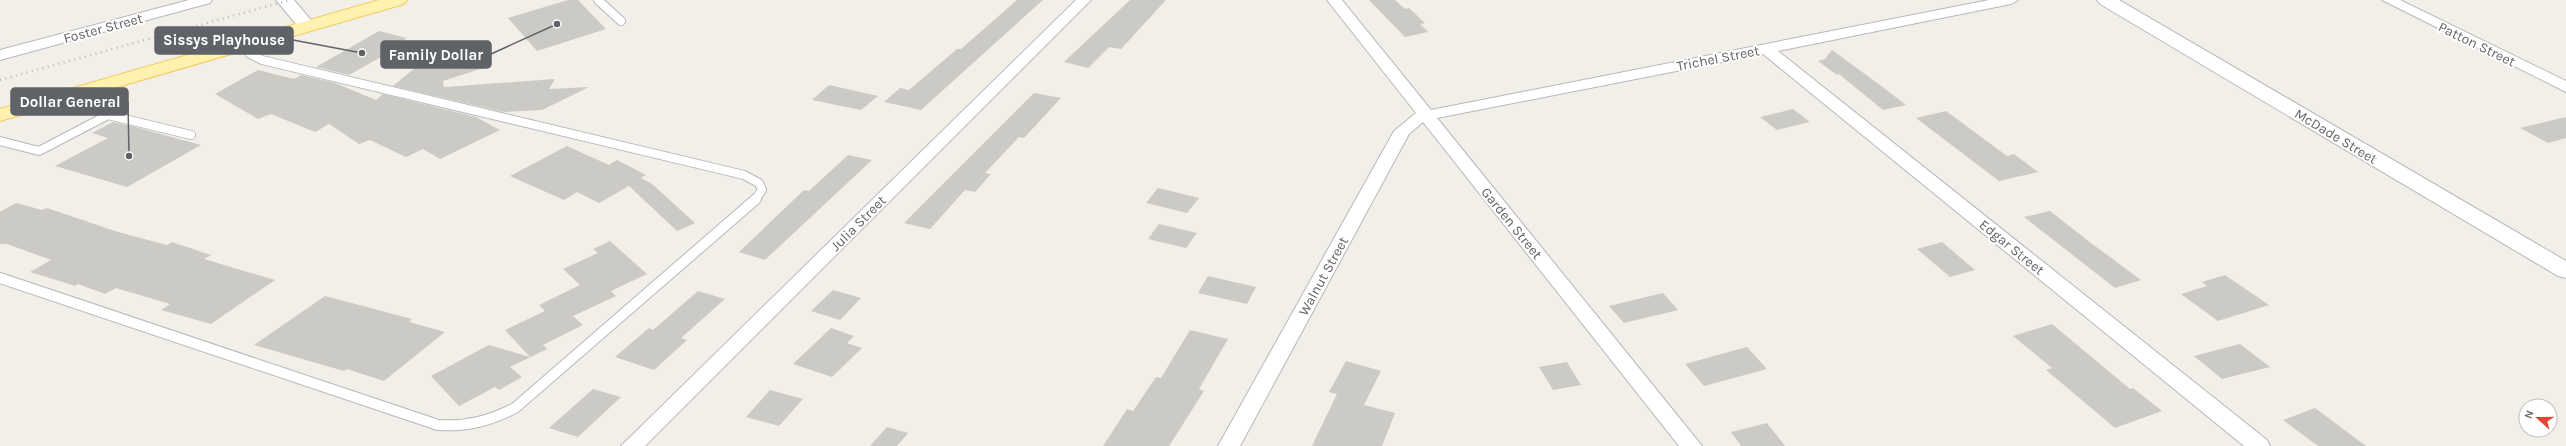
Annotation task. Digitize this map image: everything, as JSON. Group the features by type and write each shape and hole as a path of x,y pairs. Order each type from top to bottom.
{"main road":[{"path":"0,115 398,0"}],"street":[{"name":"Foster Street","path":"0,55 205,0"},
{"path":"285,0 307,26"},
{"name":"Julia Street","path":"632,446 1084,0"},
{"name":"Garden Street","path":"1334,0 1691,446"},
{"name":"Trichel Street","path":"1426,115 2011,0"},
{"name":"McDade Street","path":"2106,0 2566,271"},
{"name":"Patton Street","path":"2389,0 2566,87"},
{"name":"Edgar Street","path":"1765,48 2259,446"},
{"name":"Walnut Street","path":"1229,446 1402,132 1414,120 1426,115"}],"lane":[{"path":"598,0 622,21"},
{"path":"0,278 438,425 461,427 486,423 515,408 757,198 762,190 759,183 744,175 262,60 250,54 246,44"},
{"path":"0,141 39,151 108,115 191,135"}],"building":[{"path":"568,0 578,0 606,29 537,51 508,18"},
{"path":"1017,0 1043,0 921,110 884,102 900,88 909,90 957,49 961,49"},
{"path":"1130,0 1166,0 1121,49 1109,47 1088,68 1064,62"},
{"path":"1369,0 1395,0 1405,9 1409,8 1425,23 1420,24 1428,32 1405,37"},
{"path":"379,31 407,38 382,52 388,53 349,75 316,67"},
{"path":"1832,50 1906,105 1883,110 1839,74 1837,75 1818,61 1825,59"},
{"path":"482,61 483,68 443,81 444,87 555,79 549,89 589,87 542,110 504,112 393,86 416,67"},
{"path":"258,70 294,79 301,75 335,83 376,100 383,94 476,117 500,130 440,159 423,149 406,157 370,140 359,144 329,124 315,132 271,114 258,119 215,94"},
{"path":"829,85 878,96 861,110 812,100"},
{"path":"1034,93 1061,98 1024,138 1019,137 985,173 991,174 975,192 965,190 930,229 904,223"},
{"path":"1793,109 1810,122 1777,130 1760,117"},
{"path":"1946,111 2007,156 2014,154 2038,172 1999,181 1916,118"},
{"path":"2566,117 2566,138 2548,143 2520,128"},
{"path":"113,122 201,145 127,187 55,166 108,138 92,133"},
{"path":"567,146 609,165 617,160 646,175 641,178 652,184 695,223 677,231 629,186 599,203 577,192 564,200 510,176"},
{"path":"848,155 872,160 765,260 739,252 804,190 809,191"},
{"path":"1158,188 1199,198 1187,213 1146,203"},
{"path":"16,203 42,210 47,208 118,232 167,245 172,242 211,255 204,259 275,280 211,324 161,310 170,304 116,288 105,294 78,284 75,286 30,272 51,260 7,244 0,244 0,212"},
{"path":"2050,211 2141,280 2115,288 2024,217"},
{"path":"1159,224 1197,233 1186,248 1148,239"},
{"path":"610,241 647,274 611,291 616,296 573,316 583,325 543,345 547,349 510,367 522,377 499,390 495,387 459,406 431,376 489,345 530,357 505,330 545,311 539,305 580,285 563,269 598,253 593,249"},
{"path":"1942,242 1975,270 1950,277 1917,249"},
{"path":"2225,275 2269,305 2218,321 2181,294 2207,286 2202,282"},
{"path":"1208,276 1256,287 1247,304 1198,293"},
{"path":"833,290 861,298 840,320 811,311"},
{"path":"698,291 725,299 681,338 687,340 654,370 615,357 649,328 653,330"},
{"path":"1663,293 1678,310 1624,323 1609,306"},
{"path":"325,296 412,319 409,322 445,332 384,381 347,369 344,371 254,345"},
{"path":"2052,324 2130,389 2133,388 2162,411 2115,428 2046,370 2052,368 2013,336"},
{"path":"831,328 854,336 847,343 862,348 832,377 793,364"},
{"path":"1190,330 1228,339 1199,389 1204,391 1169,446 1103,446 1127,409 1133,411 1156,377 1161,378"},
{"path":"2240,344 2270,367 2222,379 2194,356"},
{"path":"1747,347 1767,369 1704,386 1685,364"},
{"path":"1346,361 1381,371 1364,405 1395,413 1382,446 1312,446 1337,394 1329,392"},
{"path":"1567,362 1581,385 1553,390 1539,367"},
{"path":"593,389 621,397 578,437 549,428"},
{"path":"770,390 803,399 779,426 746,417"},
{"path":"2315,408 2366,446 2318,446 2283,420"},
{"path":"1767,423 1785,446 1741,446 1731,432"},
{"path":"887,427 908,433 897,446 870,446"}],"railway":[{"path":"0,80 290,0"}],"place":[{"name":"Family Dollar","path":"557,24"},
{"name":"Sissys Playhouse","path":"362,53"},
{"name":"Dollar General","path":"129,156"}]}
